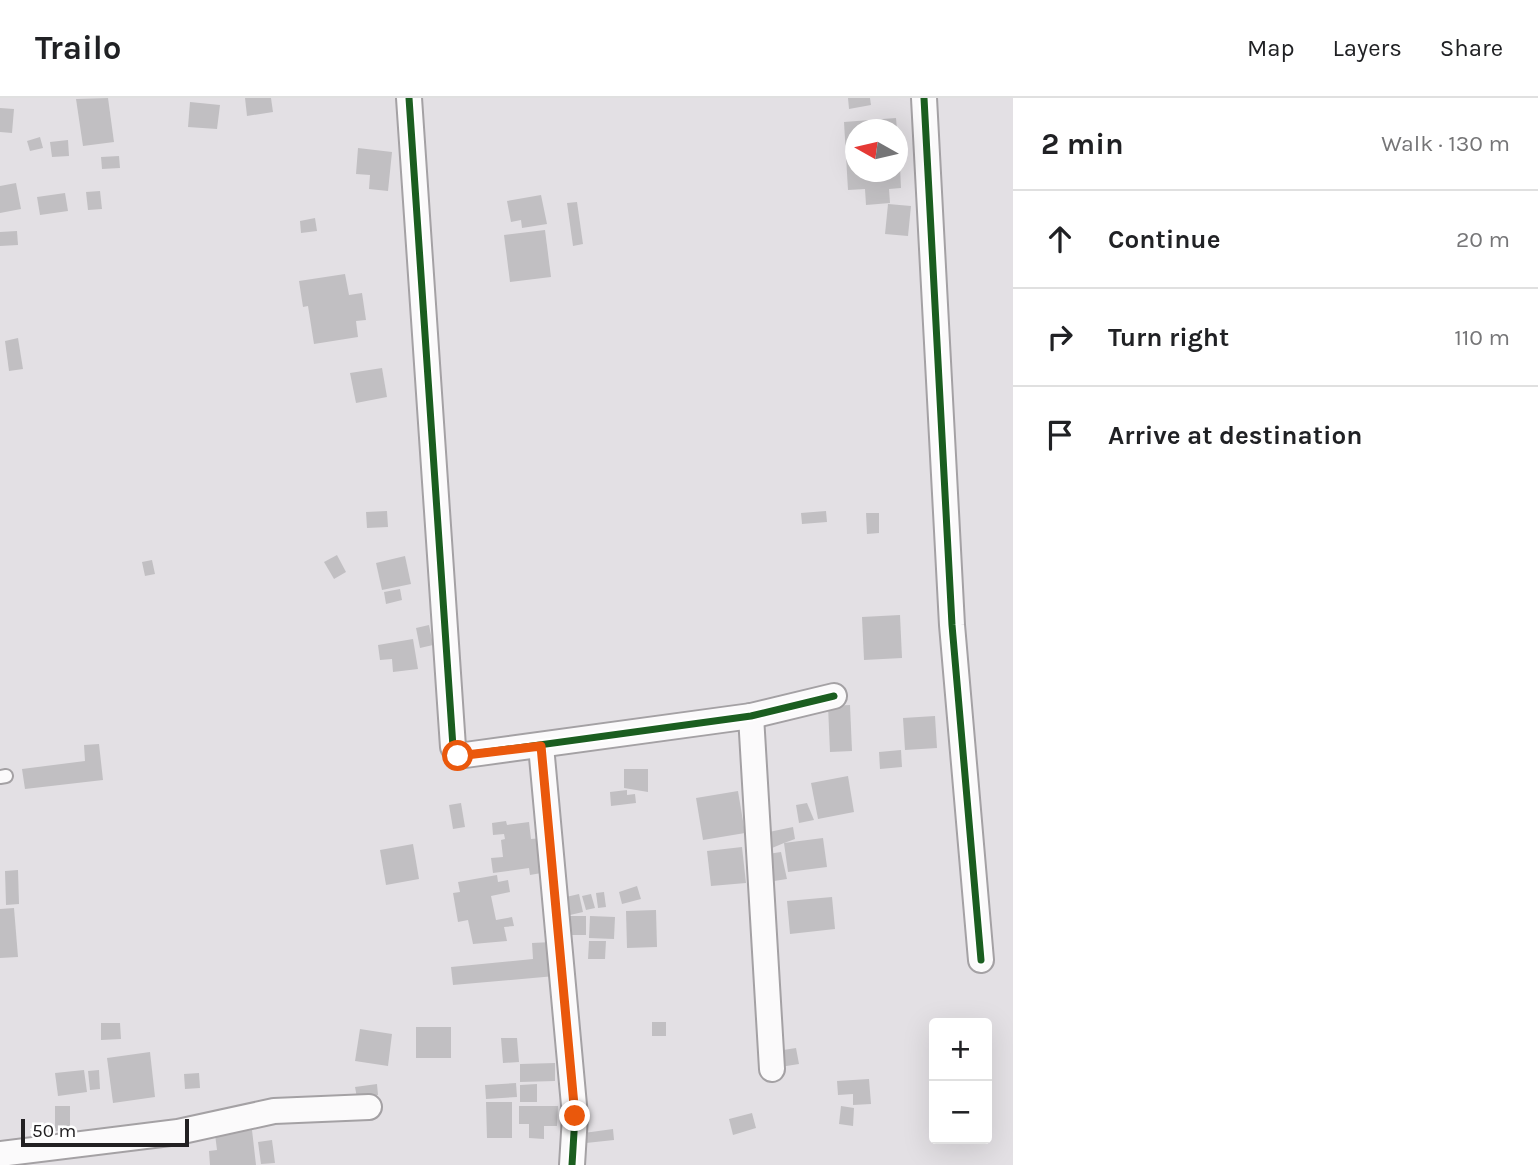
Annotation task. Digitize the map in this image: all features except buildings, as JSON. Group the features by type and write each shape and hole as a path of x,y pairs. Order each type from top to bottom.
{"street":[{"path":"409,98 453,747 458,756 751,716 834,696"},
{"path":"924,98 952,625 981,960"},
{"path":"751,716 772,1069"},
{"path":"541,746 575,1116 572,1165"},
{"path":"0,1154 178,1132 274,1111 369,1107"}],"cycle path":[{"path":"409,98 453,747 458,756 751,716 834,696"},
{"path":"924,98 952,625 981,960"},
{"path":"541,746 575,1116 572,1165"}],"route":[{"path":"458,756 541,746 575,1116"}]}
